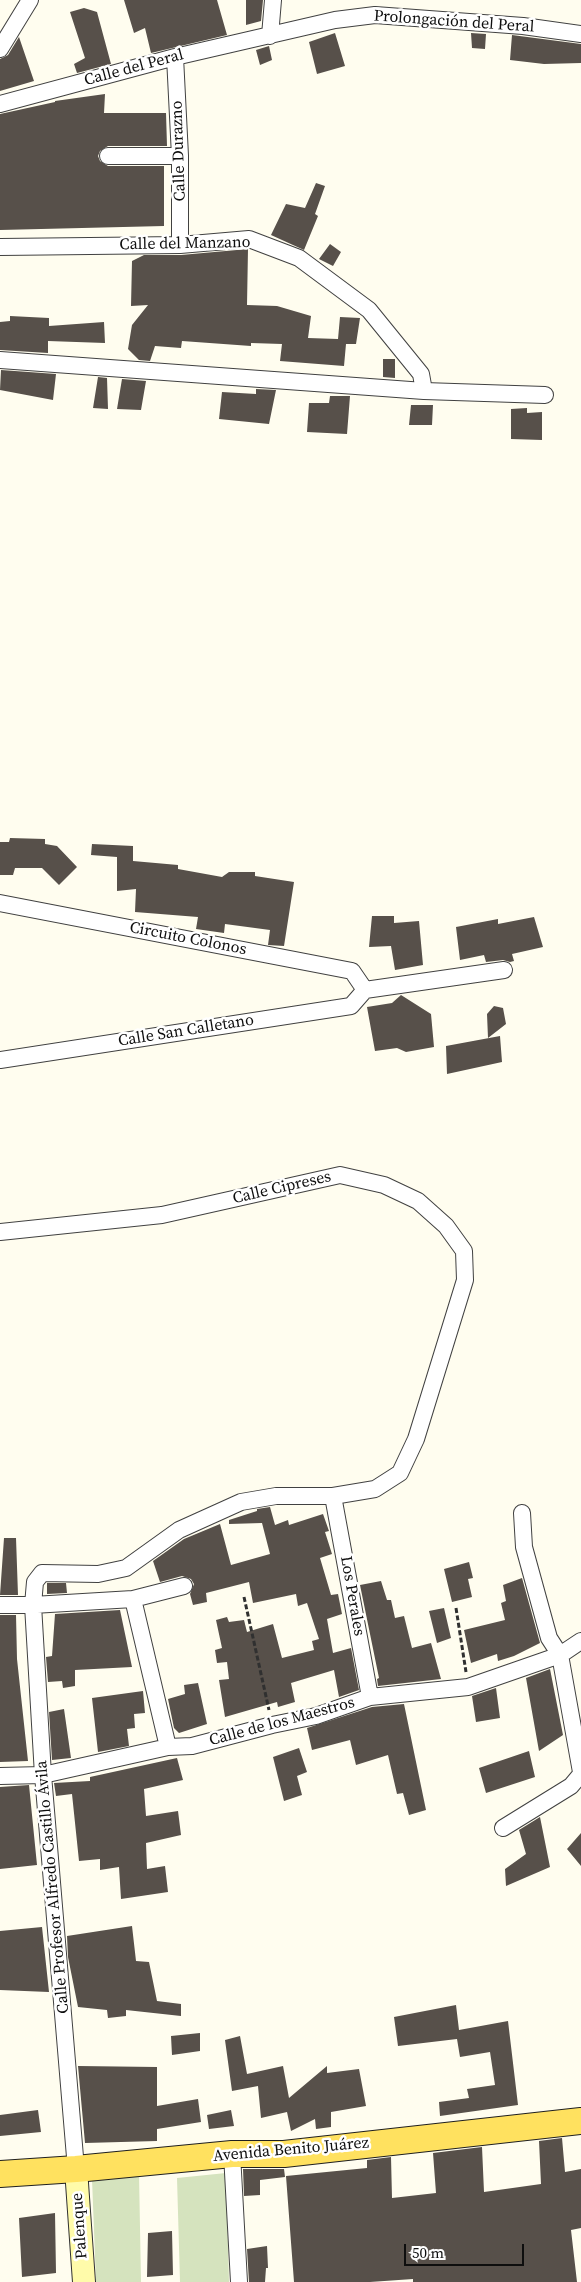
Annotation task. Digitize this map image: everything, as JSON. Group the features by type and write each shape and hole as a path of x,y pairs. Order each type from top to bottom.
{"main road":[{"name":"Avenida Benito Juárez","path":"0,2174 76,2169 232,2154 284,2154 581,2121"},
{"name":"Palenque","path":"76,2169 84,2282"}],"street":[{"path":"0,49 30,0"},
{"path":"270,36 273,0"},
{"name":"Prolongación del Peral","path":"270,36 335,20 375,14 523,26 581,34"},
{"name":"Calle del Peral","path":"0,104 175,57 270,36"},
{"name":"Calle Durazno","path":"175,57 180,156 180,245"},
{"path":"108,156 180,156"},
{"name":"Calle del Manzano","path":"0,247 180,245 249,239 299,258 370,310 421,374 424,391"},
{"path":"0,360 424,391 545,395"},
{"name":"Circuito Colonos","path":"0,903 352,971 365,990"},
{"path":"365,990 504,970"},
{"name":"Calle San Calletano","path":"0,1060 351,1006 365,990"},
{"name":"Calle Cipreses","path":"0,1232 162,1215 340,1176 384,1185 418,1201 446,1226 464,1251 466,1280 416,1439 400,1473 375,1488 333,1496 276,1496 241,1502 179,1530 126,1568"},
{"name":"Los Perales","path":"333,1496 370,1697"},
{"path":"503,1828 571,1786 581,1773 560,1655 549,1638 524,1547 522,1512"},
{"name":"Calle Profesor Alfredo Castillo Ávila","path":"76,2169 43,1775 33,1605 35,1582 42,1573 98,1574 126,1568"},
{"path":"0,1604 33,1605 133,1599 184,1586"},
{"path":"133,1599 168,1746"},
{"name":"Calle de los Maestros","path":"0,1776 43,1775 168,1746 192,1746 272,1725 316,1716 370,1697 468,1687 560,1655 581,1641"},
{"path":"232,2154 239,2282"}],"path":[{"path":"244,1597 272,1725"},
{"path":"456,1608 468,1687"}],"green space":[{"path":"139,2173 141,2282 96,2282 92,2179"},
{"path":"226,2173 229,2282 180,2282 177,2178"}],"building":[{"path":"124,0 217,0 227,35 151,53 145,28 134,33"},
{"path":"246,0 263,0 261,21 246,25"},
{"path":"84,8 97,12 111,64 77,73 74,64 85,58 70,12"},
{"path":"335,33 345,66 317,74 309,42"},
{"path":"471,33 486,34 485,49 472,48"},
{"path":"512,35 581,44 581,63 544,64 510,60"},
{"path":"19,37 34,81 0,91 0,59 8,55"},
{"path":"269,46 272,60 260,65 256,50"},
{"path":"105,94 104,113 166,113 167,146 108,146 100,151 98,156 100,161 108,166 164,166 164,226 0,230 0,114 55,101"},
{"path":"316,183 325,186 315,214 318,216 304,250 271,235 286,204 305,208"},
{"path":"330,244 341,252 333,266 319,259"},
{"path":"248,249 247,305 277,306 311,316 308,338 338,339 340,317 360,318 356,344 346,344 344,366 280,361 282,344 251,343 251,346 182,341 181,348 155,346 150,361 139,360 128,349 132,325 148,305 131,306 132,261 144,255 181,255"},
{"path":"10,316 49,318 49,326 104,322 105,343 48,341 48,353 0,350 0,322 10,321"},
{"path":"383,359 395,359 395,378 383,377"},
{"path":"1,370 56,374 53,400 0,390"},
{"path":"98,377 107,378 108,409 93,408"},
{"path":"122,379 146,381 141,410 117,409"},
{"path":"256,389 276,390 269,424 219,419 222,392 256,394"},
{"path":"330,396 350,396 347,434 307,432 309,403 329,403"},
{"path":"411,405 433,405 432,425 409,425"},
{"path":"527,408 527,413 542,412 542,440 511,439 511,409"},
{"path":"10,838 45,839 45,844 57,846 77,867 59,885 42,868 15,868 13,875 0,875 0,842 9,842"},
{"path":"92,844 133,846 133,861 178,865 178,869 222,877 229,872 255,872 255,876 294,882 284,946 268,945 270,930 225,924 224,933 196,929 198,917 135,912 136,889 117,891 117,857 91,855"},
{"path":"372,916 394,916 394,923 419,921 423,965 395,970 391,946 369,947"},
{"path":"534,917 543,947 512,954 514,961 510,962 503,960 486,962 484,955 460,960 456,927 498,919 498,924"},
{"path":"401,995 431,1014 434,1047 406,1052 397,1048 375,1051 367,1007 392,1003"},
{"path":"494,1006 503,1008 506,1024 488,1038 487,1014"},
{"path":"500,1036 502,1062 447,1074 446,1046"},
{"path":"270,1507 275,1525 288,1520 289,1525 323,1514 329,1531 325,1532 332,1554 320,1558 331,1595 338,1594 342,1614 327,1619 333,1653 351,1648 359,1690 339,1697 334,1670 291,1683 295,1702 278,1707 277,1702 225,1717 219,1680 229,1679 227,1662 217,1663 215,1650 222,1648 216,1620 227,1617 229,1622 244,1620 247,1632 273,1624 282,1658 314,1650 312,1641 319,1639 307,1603 298,1606 296,1594 253,1603 249,1582 206,1593 207,1602 193,1605 190,1594 194,1584 191,1579 182,1576 160,1582 153,1561 184,1539 220,1524 231,1565 270,1554 262,1523 229,1524 229,1520 257,1511 257,1509"},
{"path":"4,1538 16,1538 18,1595 0,1595"},
{"path":"469,1562 473,1578 468,1579 472,1597 452,1602 444,1569"},
{"path":"522,1578 540,1643 514,1656 498,1661 497,1654 471,1663 464,1630 505,1620 501,1603 506,1601 503,1585"},
{"path":"381,1581 387,1600 391,1600 395,1618 404,1616 412,1648 431,1643 441,1679 378,1686 377,1679 379,1678 360,1585"},
{"path":"47,1583 66,1583 67,1593 47,1594"},
{"path":"444,1608 451,1638 437,1643 429,1611"},
{"path":"120,1610 132,1667 75,1670 75,1686 63,1688 62,1681 48,1682 46,1657 52,1656 55,1614"},
{"path":"0,1615 16,1615 17,1659 28,1761 0,1762"},
{"path":"550,1669 563,1735 539,1751 526,1678"},
{"path":"198,1683 207,1724 179,1733 174,1728 168,1699 185,1694 184,1685"},
{"path":"496,1688 500,1718 476,1722 472,1696"},
{"path":"143,1691 145,1713 134,1714 135,1728 127,1729 129,1746 98,1752 92,1698"},
{"path":"404,1704 426,1810 409,1815 403,1793 397,1794 388,1755 356,1765 350,1740 312,1750 307,1728 372,1707"},
{"path":"64,1709 71,1758 52,1760 49,1712"},
{"path":"299,1748 307,1772 297,1776 302,1795 284,1801 273,1757"},
{"path":"529,1751 535,1777 486,1793 479,1768"},
{"path":"177,1758 183,1780 144,1789 146,1816 178,1811 181,1835 146,1843 147,1869 165,1866 168,1892 121,1899 119,1867 100,1870 100,1859 79,1861 72,1794 56,1796 54,1783 90,1781 90,1777"},
{"path":"29,1785 37,1865 0,1869 0,1787"},
{"path":"540,1817 550,1867 506,1886 505,1869 526,1854 519,1830"},
{"path":"581,1833 581,1866 567,1849"},
{"path":"132,1926 136,1961 149,1962 157,2001 181,2004 181,2016 126,2010 126,2016 108,2018 107,2010 78,2007 68,1957 67,1936"},
{"path":"42,1927 49,1992 0,1990 0,1931"},
{"path":"456,2005 459,2030 508,2021 518,2105 440,2116 439,2102 469,2098 467,2089 495,2085 490,2052 460,2057 457,2039 398,2046 394,2017"},
{"path":"200,2033 200,2051 172,2055 171,2036"},
{"path":"240,2036 247,2074 283,2066 289,2098 327,2066 327,2073 359,2069 366,2106 331,2112 331,2127 316,2129 315,2119 291,2131 287,2112 261,2118 258,2086 232,2091 225,2040"},
{"path":"78,2066 157,2067 157,2106 198,2099 201,2122 157,2129 157,2141 85,2143"},
{"path":"38,2110 41,2132 0,2136 0,2115"},
{"path":"231,2110 234,2126 209,2129 207,2115"},
{"path":"562,2138 565,2172 581,2169 581,2228 571,2230 577,2282 413,2282 413,2279 370,2282 294,2282 286,2176 367,2168 367,2160 391,2157 392,2198 436,2193 433,2153 482,2147 484,2192 541,2184 539,2141"},
{"path":"243,2169 284,2169 285,2177 260,2180 260,2195 244,2196"},
{"path":"55,2213 56,2273 22,2277 19,2218"},
{"path":"172,2231 173,2275 147,2277 148,2233"},
{"path":"267,2246 268,2268 266,2268 265,2282 249,2282 247,2249"}]}
